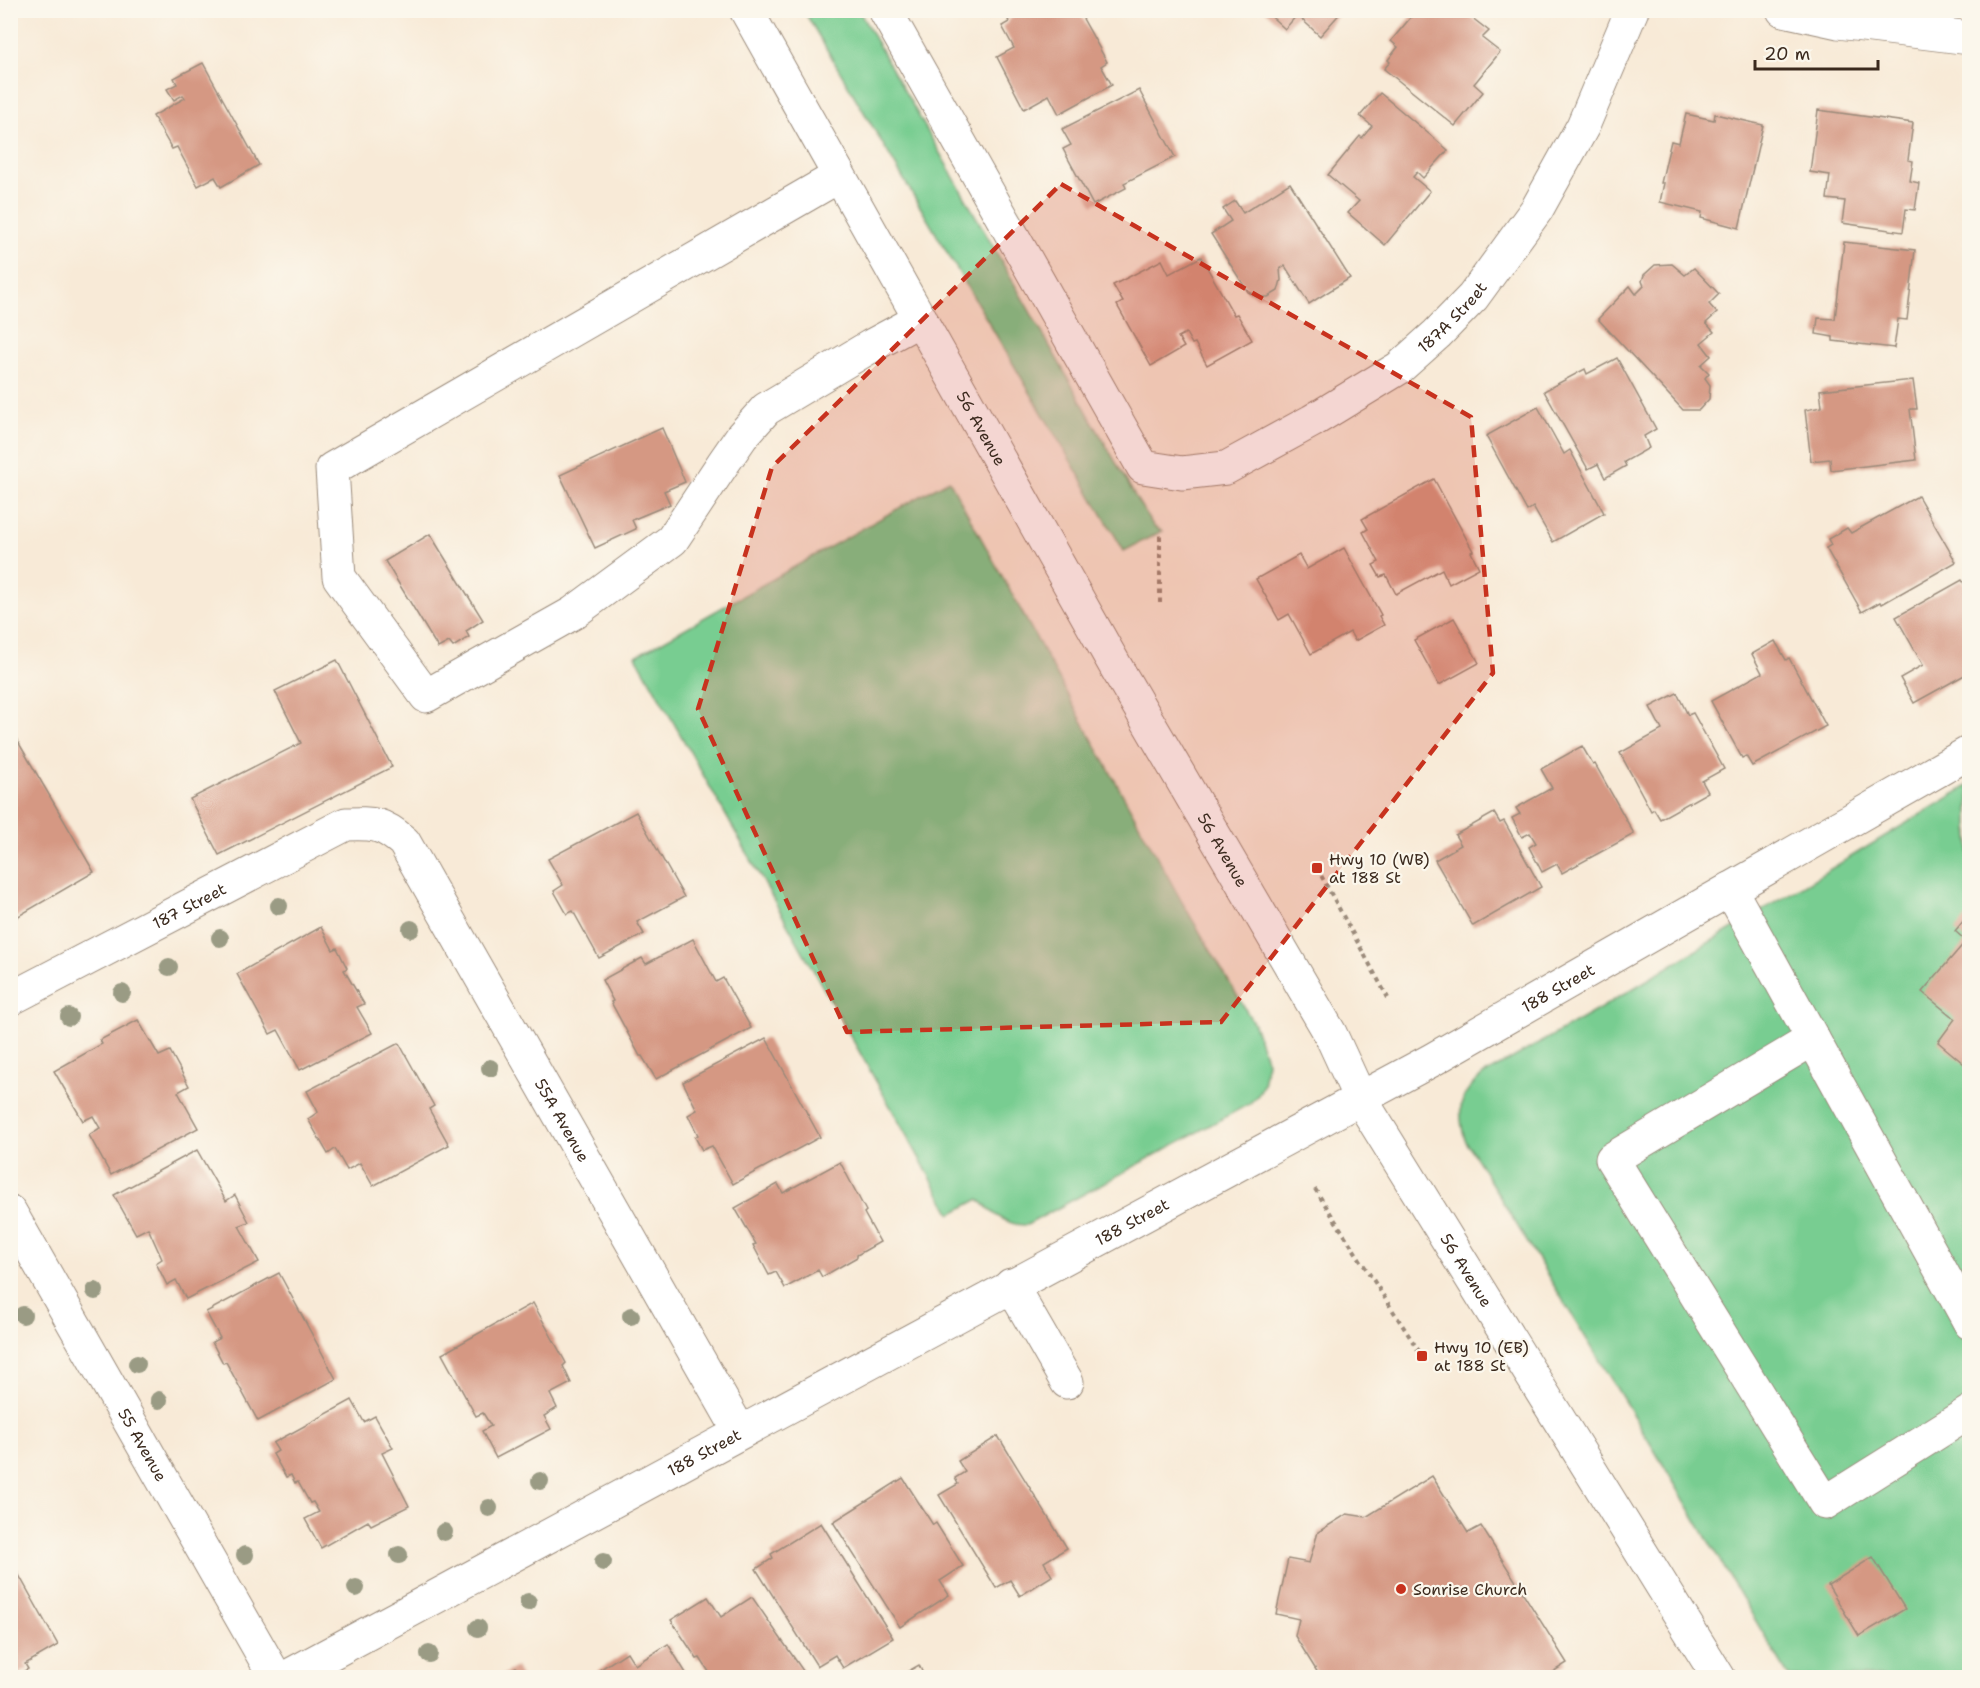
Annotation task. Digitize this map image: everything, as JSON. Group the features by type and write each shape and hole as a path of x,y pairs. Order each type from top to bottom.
{"main road":[{"name":"56 Avenue","path":"746,10 1110,657 1330,1033 1360,1098 1719,1677"},
{"name":"187A Street","path":"885,10 1143,466 1182,473 1226,468 1312,421 1399,368 1473,297 1537,209 1583,126 1632,10"},
{"path":"1783,10 1838,22 1970,38"},
{"path":"838,176 332,469 339,577 426,696 573,613 672,540 742,436 766,409 921,319"},
{"name":"188 Street","path":"285,1677 1011,1285 1287,1139 1970,752"},
{"name":"187 Street","path":"10,999 346,824 370,823"},
{"name":"55A Avenue","path":"370,823 388,829 404,842 740,1432"},
{"path":"1730,889 1970,1323"},
{"path":"1813,1039 1612,1159 1825,1503 1970,1412"},
{"name":"55 Avenue","path":"10,1212 276,1677"},
{"path":"1011,1285 1067,1382"}],"path":[{"path":"1160,534 1160,603"},
{"path":"1317,868 1389,998"},
{"path":"1315,1189 1422,1356"}],"highlighted area":[{"path":"1061,184 1471,417 1493,673 1221,1022 847,1032 698,709 772,467"}],"green space":[{"path":"804,11 859,11 1139,503 1154,527 1162,531 1124,551"},
{"path":"949,480 1182,902 1254,1024 1267,1062 1263,1085 1258,1095 1249,1104 1027,1225 1000,1218 979,1199 951,1214 636,656"},
{"path":"1969,785 1969,1677 1789,1677 1664,1466 1465,1140 1461,1120 1462,1104 1469,1089 1483,1075 1601,1008"}],"building":[{"path":"1025,10 1089,10 1081,15 1107,62 1101,66 1112,85 1059,114 1049,95 1024,109 997,57 1014,48 1002,26"},
{"path":"1264,10 1343,10 1320,36 1297,15 1285,29"},
{"path":"1402,10 1462,10 1489,31 1482,38 1500,52 1474,84 1483,92 1455,126 1384,69 1398,47 1391,41 1411,17"},
{"path":"203,63 259,165 221,187 215,177 198,186 177,147 172,149 153,116 185,98 183,95 174,100 167,89 177,84 174,78"},
{"path":"1139,90 1175,157 1124,183 1126,188 1093,205 1063,149 1071,145 1062,129"},
{"path":"1380,93 1448,150 1423,178 1417,172 1413,177 1430,191 1385,245 1348,213 1359,201 1328,175 1360,136 1362,138 1372,126 1360,116"},
{"path":"1818,110 1913,123 1908,160 1913,161 1910,181 1919,183 1915,210 1906,209 1903,232 1842,223 1845,201 1827,199 1830,175 1810,172"},
{"path":"1686,114 1714,120 1715,114 1763,125 1739,228 1701,218 1702,212 1660,202 1664,183 1661,183 1671,141 1679,143"},
{"path":"1290,183 1350,278 1309,304 1285,266 1280,269 1281,280 1278,291 1268,297 1257,297 1248,292 1211,234 1231,221 1223,209 1235,201 1243,213"},
{"path":"1844,242 1915,250 1907,320 1898,319 1894,348 1833,341 1833,337 1816,334 1818,318 1835,319"},
{"path":"1201,257 1234,315 1237,314 1252,340 1207,365 1195,343 1192,344 1186,333 1178,337 1184,347 1151,366 1117,305 1123,302 1113,285 1162,260 1169,274"},
{"path":"1672,264 1685,275 1694,268 1719,294 1709,304 1717,313 1706,323 1714,332 1701,343 1711,356 1701,365 1709,373 1705,378 1710,385 1709,399 1699,410 1683,410 1598,319 1630,286 1636,294 1644,286 1642,281 1644,275 1655,265"},
{"path":"1617,358 1656,429 1644,436 1649,448 1624,462 1626,466 1605,478 1598,464 1588,469 1544,391 1585,369 1587,374"},
{"path":"1913,380 1917,409 1910,409 1916,460 1831,470 1830,459 1811,461 1805,410 1822,407 1820,390"},
{"path":"1538,407 1564,454 1570,450 1604,513 1553,542 1533,507 1527,511 1486,436"},
{"path":"662,428 685,482 664,491 670,504 632,520 636,529 595,548 560,475"},
{"path":"1434,479 1473,551 1471,552 1479,568 1449,584 1442,569 1396,594 1386,575 1380,577 1373,565 1379,562 1363,532 1368,529 1362,519"},
{"path":"1918,496 1956,562 1882,604 1880,602 1862,612 1826,548 1831,545 1828,539 1847,528 1851,533"},
{"path":"430,534 483,620 466,631 469,637 453,647 449,642 438,648 385,561"},
{"path":"1344,548 1381,615 1379,616 1384,625 1355,641 1350,632 1311,654 1289,614 1279,620 1256,579 1299,555 1307,569"},
{"path":"1962,580 1970,594 1970,672 1914,703 1900,678 1923,665 1896,617"},
{"path":"1454,618 1479,663 1439,685 1414,640"},
{"path":"1775,641 1786,660 1789,658 1826,726 1752,766 1746,756 1742,758 1711,701 1762,673 1752,654"},
{"path":"337,660 392,767 219,855 190,799 301,743 275,691"},
{"path":"1677,693 1688,715 1693,713 1724,769 1702,781 1708,792 1660,819 1654,809 1651,811 1620,753 1662,730 1650,707"},
{"path":"10,728 94,872 10,921"},
{"path":"1582,746 1593,765 1595,764 1634,834 1562,873 1557,864 1542,872 1529,847 1536,843 1530,833 1522,837 1512,818 1520,814 1516,808 1552,788 1541,769"},
{"path":"636,812 684,897 637,922 644,934 599,958 573,911 567,914 554,891 563,885 548,859"},
{"path":"1494,813 1500,823 1504,821 1541,887 1473,926 1435,860 1461,845 1455,835"},
{"path":"1970,913 1970,1069 1938,1042 1955,1019 1922,992 1966,941 1955,931"},
{"path":"321,927 333,950 337,948 347,968 344,970 364,1004 357,1007 372,1033 300,1070 278,1030 270,1034 237,974"},
{"path":"693,939 716,982 723,978 751,1028 656,1079 640,1056 602,980 642,958 646,964"},
{"path":"138,1020 159,1056 170,1051 189,1086 178,1092 198,1128 111,1175 89,1135 100,1128 93,1116 83,1121 54,1071 102,1044 100,1040"},
{"path":"766,1038 820,1137 733,1184 712,1146 702,1150 695,1137 698,1135 688,1115 697,1110 683,1082"},
{"path":"399,1043 434,1106 429,1109 449,1145 373,1186 360,1163 347,1170 335,1149 328,1154 308,1119 318,1112 307,1091"},
{"path":"197,1150 226,1201 235,1195 249,1222 239,1226 259,1262 186,1299 176,1280 167,1285 156,1263 162,1259 148,1228 136,1234 114,1195"},
{"path":"840,1162 880,1242 822,1277 818,1270 785,1288 776,1272 769,1275 753,1245 756,1244 735,1208 778,1184 783,1193"},
{"path":"279,1273 336,1379 258,1421 226,1362 223,1363 212,1342 220,1338 206,1312"},
{"path":"533,1303 566,1363 563,1366 571,1383 550,1394 557,1408 544,1416 551,1429 496,1458 482,1431 491,1426 483,1413 476,1416 442,1354"},
{"path":"352,1400 364,1422 375,1416 393,1448 382,1453 409,1506 371,1525 368,1521 321,1548 305,1519 319,1512 313,1502 310,1503 298,1482 295,1483 291,1475 286,1477 273,1454 278,1451 273,1443"},
{"path":"998,1436 1067,1548 1044,1562 1052,1576 1020,1596 1010,1580 996,1588 939,1495 958,1484 955,1478 965,1472 958,1461"},
{"name":"Sonrise Church","path":"1432,1476 1468,1533 1481,1526 1567,1663 1543,1678 1321,1678 1295,1636 1299,1619 1276,1614 1288,1559 1309,1563 1318,1532 1347,1514 1366,1517"},
{"path":"903,1478 933,1525 936,1523 963,1566 940,1581 949,1595 900,1627 833,1522"},
{"path":"821,1523 893,1638 843,1668 835,1655 817,1666 756,1569 773,1558 771,1554"},
{"path":"1873,1557 1905,1609 1859,1636 1828,1585"},
{"path":"10,1559 58,1645 25,1664 28,1669 12,1678 10,1678"},
{"path":"708,1597 721,1617 752,1597 808,1678 713,1678 700,1658 697,1659 671,1620"},
{"path":"668,1644 689,1678 592,1678 590,1676 627,1652 635,1665"},
{"path":"919,1665 925,1678 896,1678"},
{"path":"516,1667 522,1678 497,1678"}],"place":[{"name":"Hwy 10 (WB) at 188 St","path":"1317,868"},
{"name":"Hwy 10 (EB) at 188 St","path":"1422,1356"},
{"name":"Sonrise Church","path":"1401,1589"}]}
